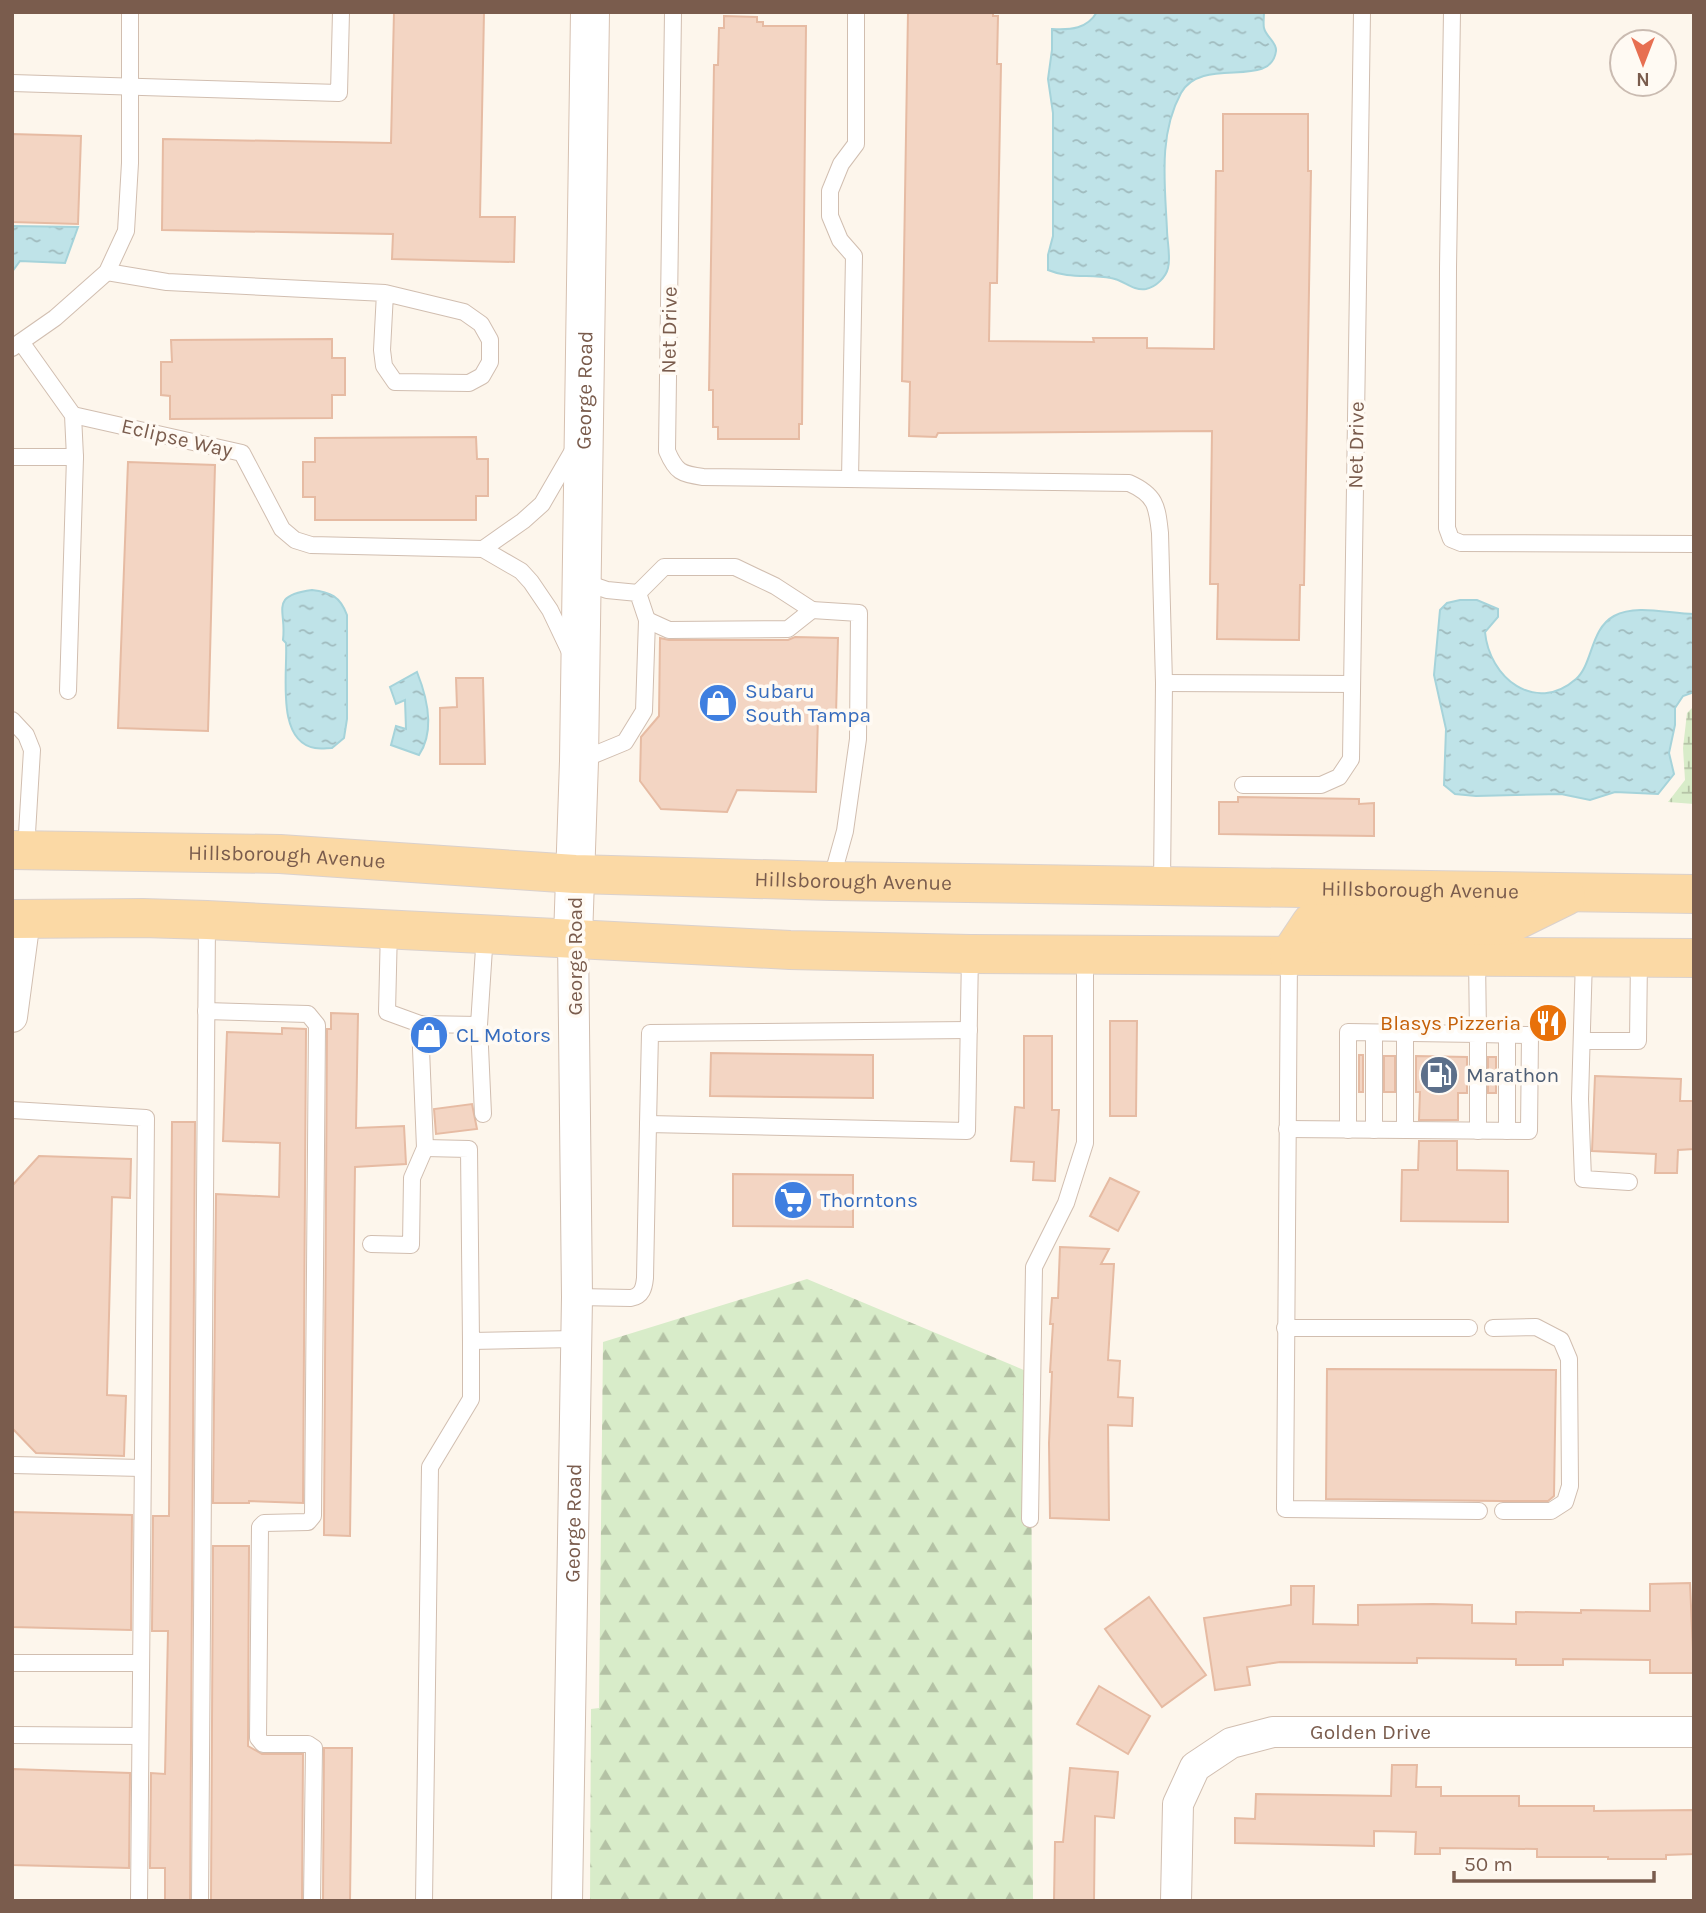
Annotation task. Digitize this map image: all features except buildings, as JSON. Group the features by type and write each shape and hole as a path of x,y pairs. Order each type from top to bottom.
{"main road":[{"name":"Hillsborough Avenue","path":"19,850 280,854 575,874 831,881 1694,894"},
{"path":"1289,956 1311,923 1505,926 1571,893"},
{"path":"19,919 206,920 790,950 970,954 1694,958"}],"street":[{"name":"George Road","path":"567,1901 577,1297 573,938 579,761 590,12"},
{"path":"12,1017 19,919"},
{"name":"Golden Drive","path":"1176,1901 1178,1804 1195,1768 1231,1743 1273,1732 1694,1732"}],"lane":[{"path":"68,691 75,457 73,415 17,345 55,318 107,272 126,231 130,163 130,12"},
{"path":"12,83 339,93 341,12"},
{"name":"Net Drive","path":"673,12 667,451 673,465 685,474 694,476 1129,483 1146,490 1157,510 1160,533 1164,683 1162,887"},
{"path":"850,479 854,256 840,240 830,216 830,191 841,164 856,144 856,12"},
{"name":"Net Drive","path":"1243,785 1321,785 1339,776 1351,759 1362,12"},
{"path":"1452,12 1447,528 1451,539 1461,543 1694,544"},
{"path":"107,272 167,282 385,293 464,312 481,324 490,340 490,362 482,376 469,383 395,382 384,366 382,349 385,293"},
{"name":"Eclipse Way","path":"73,415 242,453 282,529 295,540 311,545 483,549"},
{"path":"580,673 550,610 531,582 521,571 483,549 542,504 584,431"},
{"path":"12,457 75,457"},
{"path":"638,593 664,566 735,568 775,586 812,610 859,613 858,739 845,831 831,881"},
{"path":"581,581 607,590 638,593"},
{"path":"579,761 625,742 644,710 646,620 638,593"},
{"path":"646,620 668,630 788,629 812,610"},
{"path":"1164,683 1352,684"},
{"path":"12,720 26,735 32,750 19,850"},
{"path":"200,1901 206,920"},
{"path":"389,929 387,1012 420,1024 479,1025"},
{"path":"483,1114 479,1025 485,933"},
{"path":"649,1124 967,1131 970,954"},
{"path":"1030,1519 1034,1267 1066,1203 1085,1143 1084,955"},
{"path":"1289,956 1285,1509 1479,1511"},
{"path":"1477,957 1478,1131"},
{"path":"1584,958 1580,1100 1583,1179 1629,1182"},
{"path":"1582,1041 1638,1041 1639,958"},
{"path":"206,1011 308,1014 317,1025 313,1516 308,1522 264,1523 260,1527 258,1738 263,1744 308,1744 314,1748 312,1901"},
{"path":"370,1244 411,1245 412,1178 425,1148 420,1024"},
{"path":"577,1297 631,1298 642,1292 645,1278 650,1032 969,1030"},
{"path":"1287,1129 1348,1130 1529,1131 1530,1035 1348,1032 1348,1130"},
{"path":"1374,1032 1374,1130"},
{"path":"1405,1033 1405,1130"},
{"path":"1507,1034 1507,1131"},
{"path":"12,1110 146,1118 139,1901"},
{"path":"424,1901 430,1467 471,1399 469,1149 425,1148"},
{"path":"1493,1328 1536,1327 1561,1340 1569,1359 1570,1486 1565,1502 1551,1511 1503,1511"},
{"path":"1286,1328 1469,1328"},
{"path":"471,1341 576,1339"},
{"path":"12,1465 142,1468"},
{"path":"12,1663 141,1663"},
{"path":"12,1735 140,1736"}],"green space":[{"path":"1694,706 1694,804 1668,802 1685,780 1683,748 1687,713"},
{"path":"807,1279 1031,1373 1033,1901 590,1901 591,1709 599,1708 603,1342"}],"water":[{"path":"1097,12 1264,12 1264,28 1276,48 1271,62 1262,69 1204,76 1191,82 1181,93 1174,109 1166,143 1165,196 1169,264 1163,278 1146,289 1111,278 1048,270 1048,255 1053,236 1053,113 1048,79 1052,29 1078,27 1088,22"},
{"path":"12,226 78,227 65,263 20,261 12,272"},
{"path":"312,590 334,596 347,615 347,719 344,738 332,748 315,748 302,743 294,733 286,704 286,643 283,640 282,606 289,596"},
{"path":"1477,600 1498,609 1498,617 1485,632 1495,663 1517,686 1530,692 1545,693 1560,689 1582,673 1600,629 1614,616 1643,610 1694,614 1694,692 1683,696 1675,708 1675,725 1669,753 1674,774 1658,794 1615,792 1590,800 1561,794 1476,796 1455,794 1444,785 1446,729 1434,675 1440,610 1447,603"},
{"path":"417,672 428,714 427,735 419,755 391,745 396,726 406,729 405,700 396,704 390,687"}],"place":[{"name":"Subaru South Tampa","path":"718,703"},
{"name":"Blasys Pizzeria","path":"1548,1023"},
{"name":"CL Motors","path":"429,1035"},
{"name":"Marathon","path":"1439,1075"},
{"name":"Thorntons","path":"793,1200"}]}
